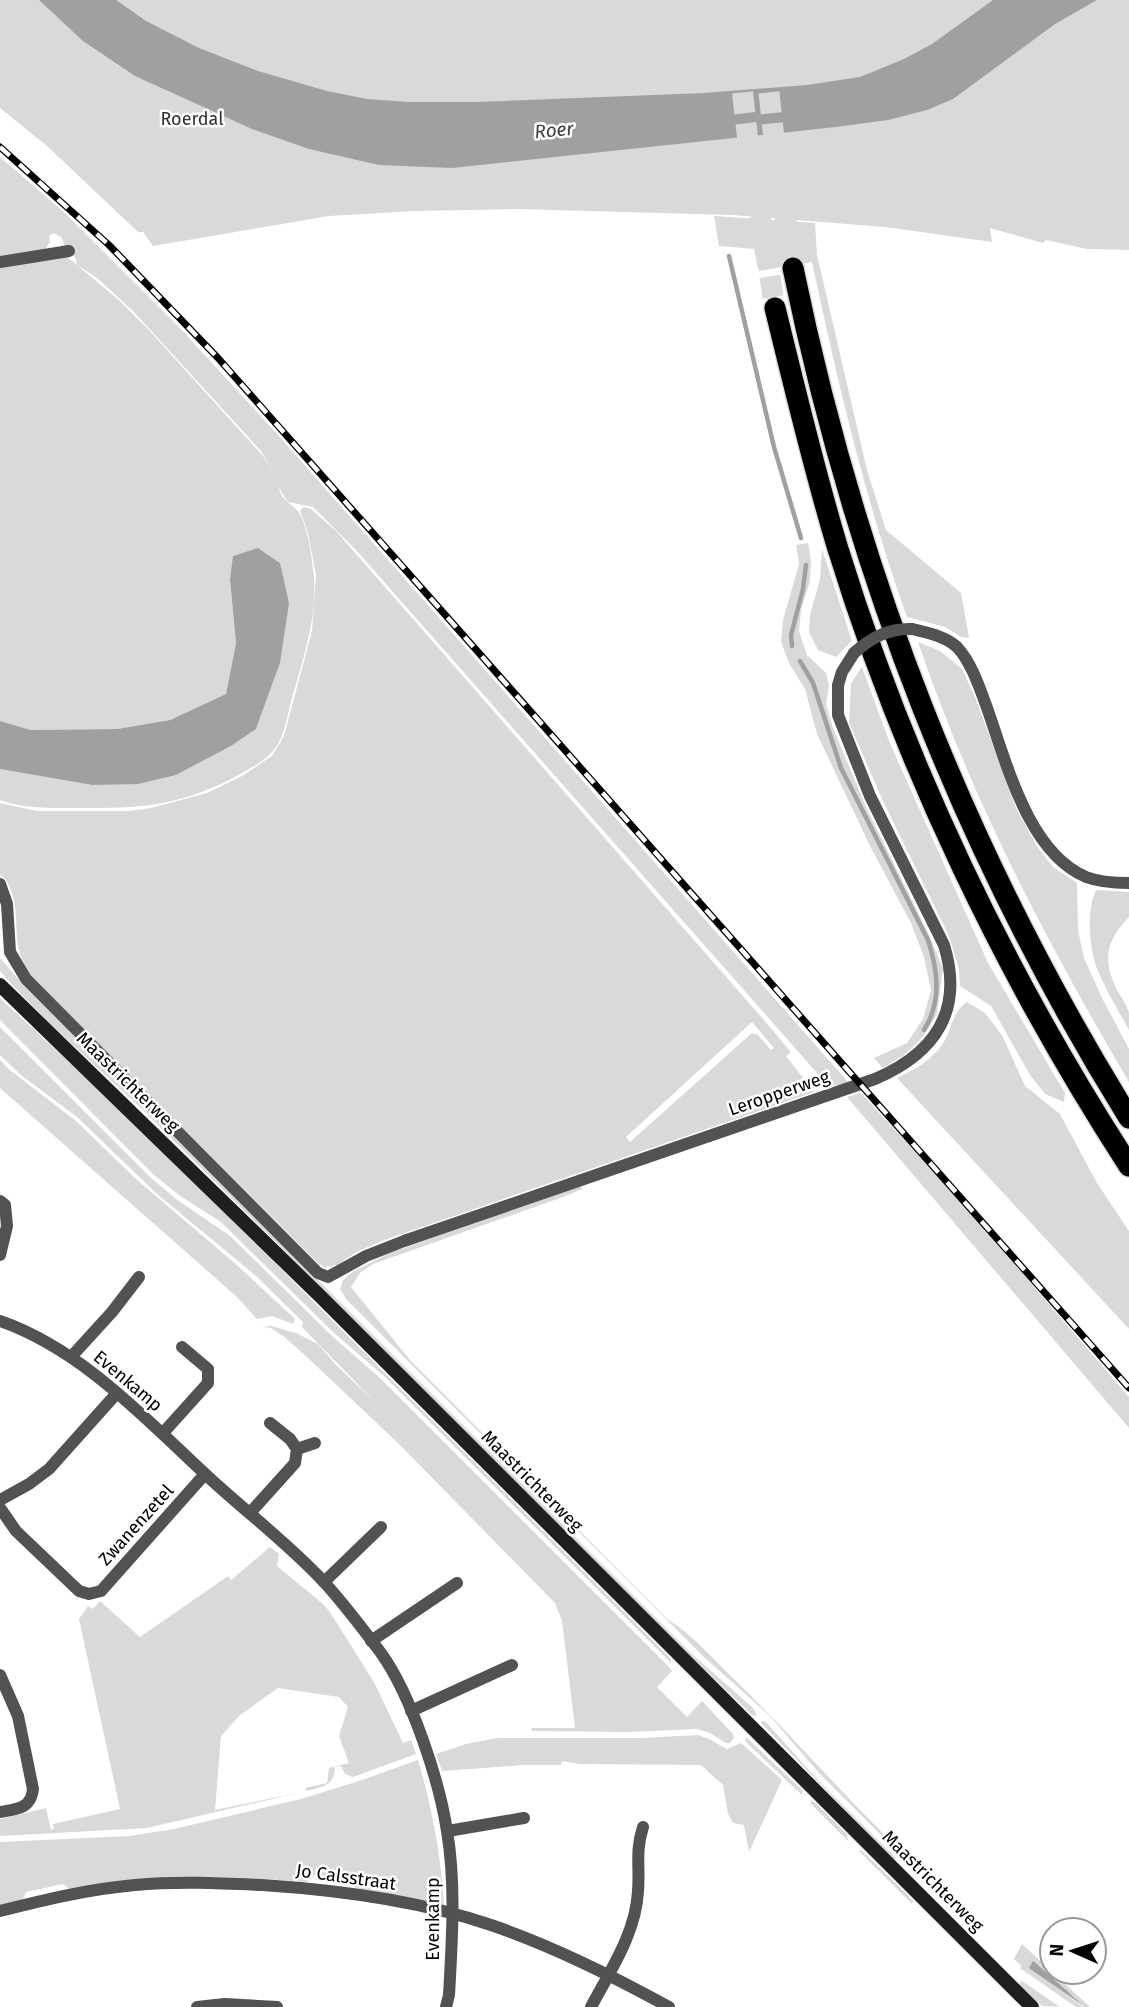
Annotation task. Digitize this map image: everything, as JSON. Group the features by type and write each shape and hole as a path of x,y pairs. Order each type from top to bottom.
{"highway":[{"path":"793,268 813,367 845,482 874,578 916,693 1000,887 1054,990 1129,1118"},
{"path":"775,308 815,470 839,552 875,657 905,733 962,864 1009,960 1057,1048 1129,1166"}],"main road":[{"name":"Maastrichterweg","path":"0,985 321,1297 1032,2007"}],"street":[{"path":"0,262 69,251"},
{"name":"Leropperweg","path":"0,884 7,904 10,952 26,979 318,1273 328,1277 366,1256 404,1241 875,1079 904,1066 933,1040 950,1002 951,977 944,945 870,796 838,715 838,685 842,672 854,653 886,632 912,629 948,641 964,655 1022,802 1039,835 1063,863 1087,878 1129,883"},
{"path":"0,1201 5,1205 7,1226 0,1255"},
{"name":"Evenkamp","path":"71,1357 139,1277"},
{"name":"Evenkamp","path":"0,1321 16,1326 71,1357 163,1433 324,1582 382,1654 411,1711 428,1753 447,1831 453,1914 446,2007"},
{"name":"Evenkamp","path":"163,1433 208,1383 208,1369 182,1347"},
{"path":"0,1500 49,1469 117,1393"},
{"path":"250,1513 295,1463 297,1449 290,1438 270,1423"},
{"path":"297,1449 315,1443"},
{"name":"Zwanenzetel","path":"0,1508 16,1531 79,1591 89,1594 101,1591 205,1474"},
{"path":"324,1582 381,1527"},
{"path":"371,1641 457,1583"},
{"path":"411,1711 512,1665"},
{"path":"0,1675 18,1716 33,1789 31,1799 24,1807 0,1812"},
{"path":"447,1831 524,1818"},
{"path":"591,2007 626,1940 633,1920 639,1892 637,1845 643,1827"},
{"name":"Jo Calsstraat","path":"0,1911 56,1897 135,1885 221,1883 328,1889 490,1924 609,1974 669,2007"},
{"path":"197,2007 277,2007"}],"green space":[{"name":"Roerdal","path":"0,0 1129,0 1129,250 1087,249 1046,240 1043,243 990,228 992,242 885,227 732,215 517,209 329,216 153,246 143,232 138,232 47,146 0,108"},
{"path":"0,157 66,214 180,328 278,435 849,1083 834,1085 825,1082 355,549 313,507 288,502 279,488 282,497 298,512 304,523 311,555 314,593 305,654 283,733 272,752 254,766 211,788 191,796 152,805 50,808 0,800 0,769 92,785 176,775 231,746 256,729 280,663 280,563 258,548 230,580 236,643 226,694 170,720 117,729 31,730 0,721 0,265 65,255 121,302 147,328 263,456 275,475 261,451 133,311 97,278 77,265 75,257 65,248 62,238 54,233 49,236 50,242 45,250 0,259"},
{"path":"714,216 815,223 817,255 867,470 886,530 961,593 969,638 961,637 945,627 907,617 878,529 854,441 812,262 759,271 754,249 719,246"},
{"path":"304,507 311,509 336,531 763,1019 791,1052 786,1056 814,1092 390,1238 326,1268 31,976 19,950 14,900 7,882 0,874 0,803 37,811 129,811 151,808 207,793 242,776 272,756 284,736 312,631 316,575 308,533 300,510","holes":["752,1022 774,1048 771,1050 758,1035 752,1033 630,1142 626,1137"]},
{"path":"808,543 810,581 801,610 799,631 807,655 826,673 829,685 826,704 833,728 866,807 943,969 937,1014 923,1037 904,1055 883,1068 874,1058 907,1043 923,1019 931,990 924,957 911,923 871,848 817,734 805,689 789,663 781,642 783,620 799,564 796,545"},
{"path":"822,549 852,641 836,657 818,650 809,632 810,615 820,579"},
{"path":"918,642 940,651 962,669 1016,808 1036,845 1053,867 1077,883 1078,930 1084,958 1129,1049 1129,1082 1068,976 1012,868 962,757"},
{"path":"862,667 889,741 988,963 1065,1093 1064,1102 1045,1094 1030,1075 991,1006 960,986 959,969 949,936 883,801 849,723 851,683"},
{"path":"1096,890 1129,892 1129,917 1116,934 1108,958 1116,988 1129,1013 1129,1030 1101,978 1092,952 1090,919"},
{"path":"0,958 26,988 692,1654 753,1708 757,1715 753,1716 687,1653 146,1113 35,1009 0,971"},
{"path":"0,998 141,1129 671,1659 671,1663 385,1377 334,1333 221,1222 154,1175 0,1020"},
{"path":"967,1002 985,1013 1002,1035 1025,1086 1060,1114 1097,1183 1129,1231 1129,1329 897,1078 935,1053 945,1040 956,1015"},
{"path":"0,1027 151,1178 176,1199 230,1236 331,1335 382,1380 669,1667 672,1671 657,1687 687,1717 702,1701 733,1734 734,1738 730,1743 697,1729 626,1732 531,1731 532,1728 575,1728 562,1621 555,1603 400,1445 308,1358 283,1336 271,1328 262,1327 271,1326 296,1333 318,1344 375,1402 302,1327 303,1322 255,1275 157,1194 77,1117 21,1075 0,1055"},
{"path":"0,1060 76,1121 136,1179 238,1266 295,1319 293,1324 272,1316 257,1319 237,1297 0,1088"},
{"path":"861,1093 960,1201 1129,1397 1129,1428 847,1097"},
{"path":"579,1186 583,1188 563,1197 373,1264 360,1273 351,1287 410,1360 667,1619 694,1640 757,1702 904,1854 902,1856 819,1773 769,1715 705,1658 346,1299 340,1289 343,1280 354,1271 390,1253"},
{"path":"270,1547 279,1554 277,1566 330,1612 375,1684 403,1743 411,1740 416,1754 353,1777 345,1774 341,1766 335,1767 330,1782 306,1791 305,1788 327,1783 329,1768 349,1763 339,1736 348,1707 339,1697 278,1688 240,1715 221,1736 215,1810 302,1792 147,1828 0,1836 0,1819 46,1808 51,1830 54,1829 53,1824 120,1809 79,1619 88,1606 93,1609 100,1601 140,1637 228,1576 231,1580"},
{"path":"765,1721 816,1778 896,1858 894,1860 761,1723"},
{"path":"698,1735 727,1749 741,1743 782,1780 749,1852 744,1825 733,1823 728,1814 723,1785 701,1765 580,1764 562,1761 561,1765 442,1771 436,1754 497,1738 641,1738"},
{"path":"746,1737 802,1790 802,1795 747,1743"},
{"path":"418,1760 435,1832 444,1905 356,1888 353,1881 314,1876 307,1882 182,1877 69,1889 63,1884 26,1892 22,1901 0,1906 0,1842 130,1836 174,1829 301,1799"},
{"path":"812,1800 847,1834 848,1841 810,1803"},
{"path":"859,1851 908,1895 913,1901 912,1904"},
{"path":"1022,1944 1038,1959 1038,1965 1033,1961 1038,1967 1038,1981 1020,1968 1022,1966 1014,1959 1011,1964"},
{"path":"1022,1981 1060,2007 1042,2006 1019,1984"},
{"path":"1046,1986 1055,1986 1083,2007 1076,2007"},
{"path":"1061,1986 1067,1986 1090,2007 1085,2007"}],"water":[{"name":"Roer","path":"39,0 116,0 146,21 199,48 258,71 327,91 367,99 477,102 704,93 807,85 860,77 932,44 993,0 1097,0 1055,24 953,99 927,110 888,120 836,127 452,168 379,165 309,149 252,129 135,76 83,41"},
{"path":"258,548 280,563 289,603 280,663 256,729 231,746 176,775 138,784 92,785 0,769 0,721 31,730 117,729 170,720 226,694 236,643 230,580 233,556"},
{"path":"1033,1961 1038,1965 1038,1974 1029,1968"},
{"path":"1055,1986 1062,1986 1085,2007"}],"waterway":[{"path":"729,256 774,447 801,538"},
{"path":"792,646 791,635 806,565"},
{"path":"800,661 813,683 841,768 928,940 936,974 936,997 924,1030"}],"tunnel":[{"path":"732,0 749,150 775,308"},
{"path":"759,0 775,148 793,268"}],"railway":[{"path":"0,147 109,245 218,358 1129,1388"}]}
